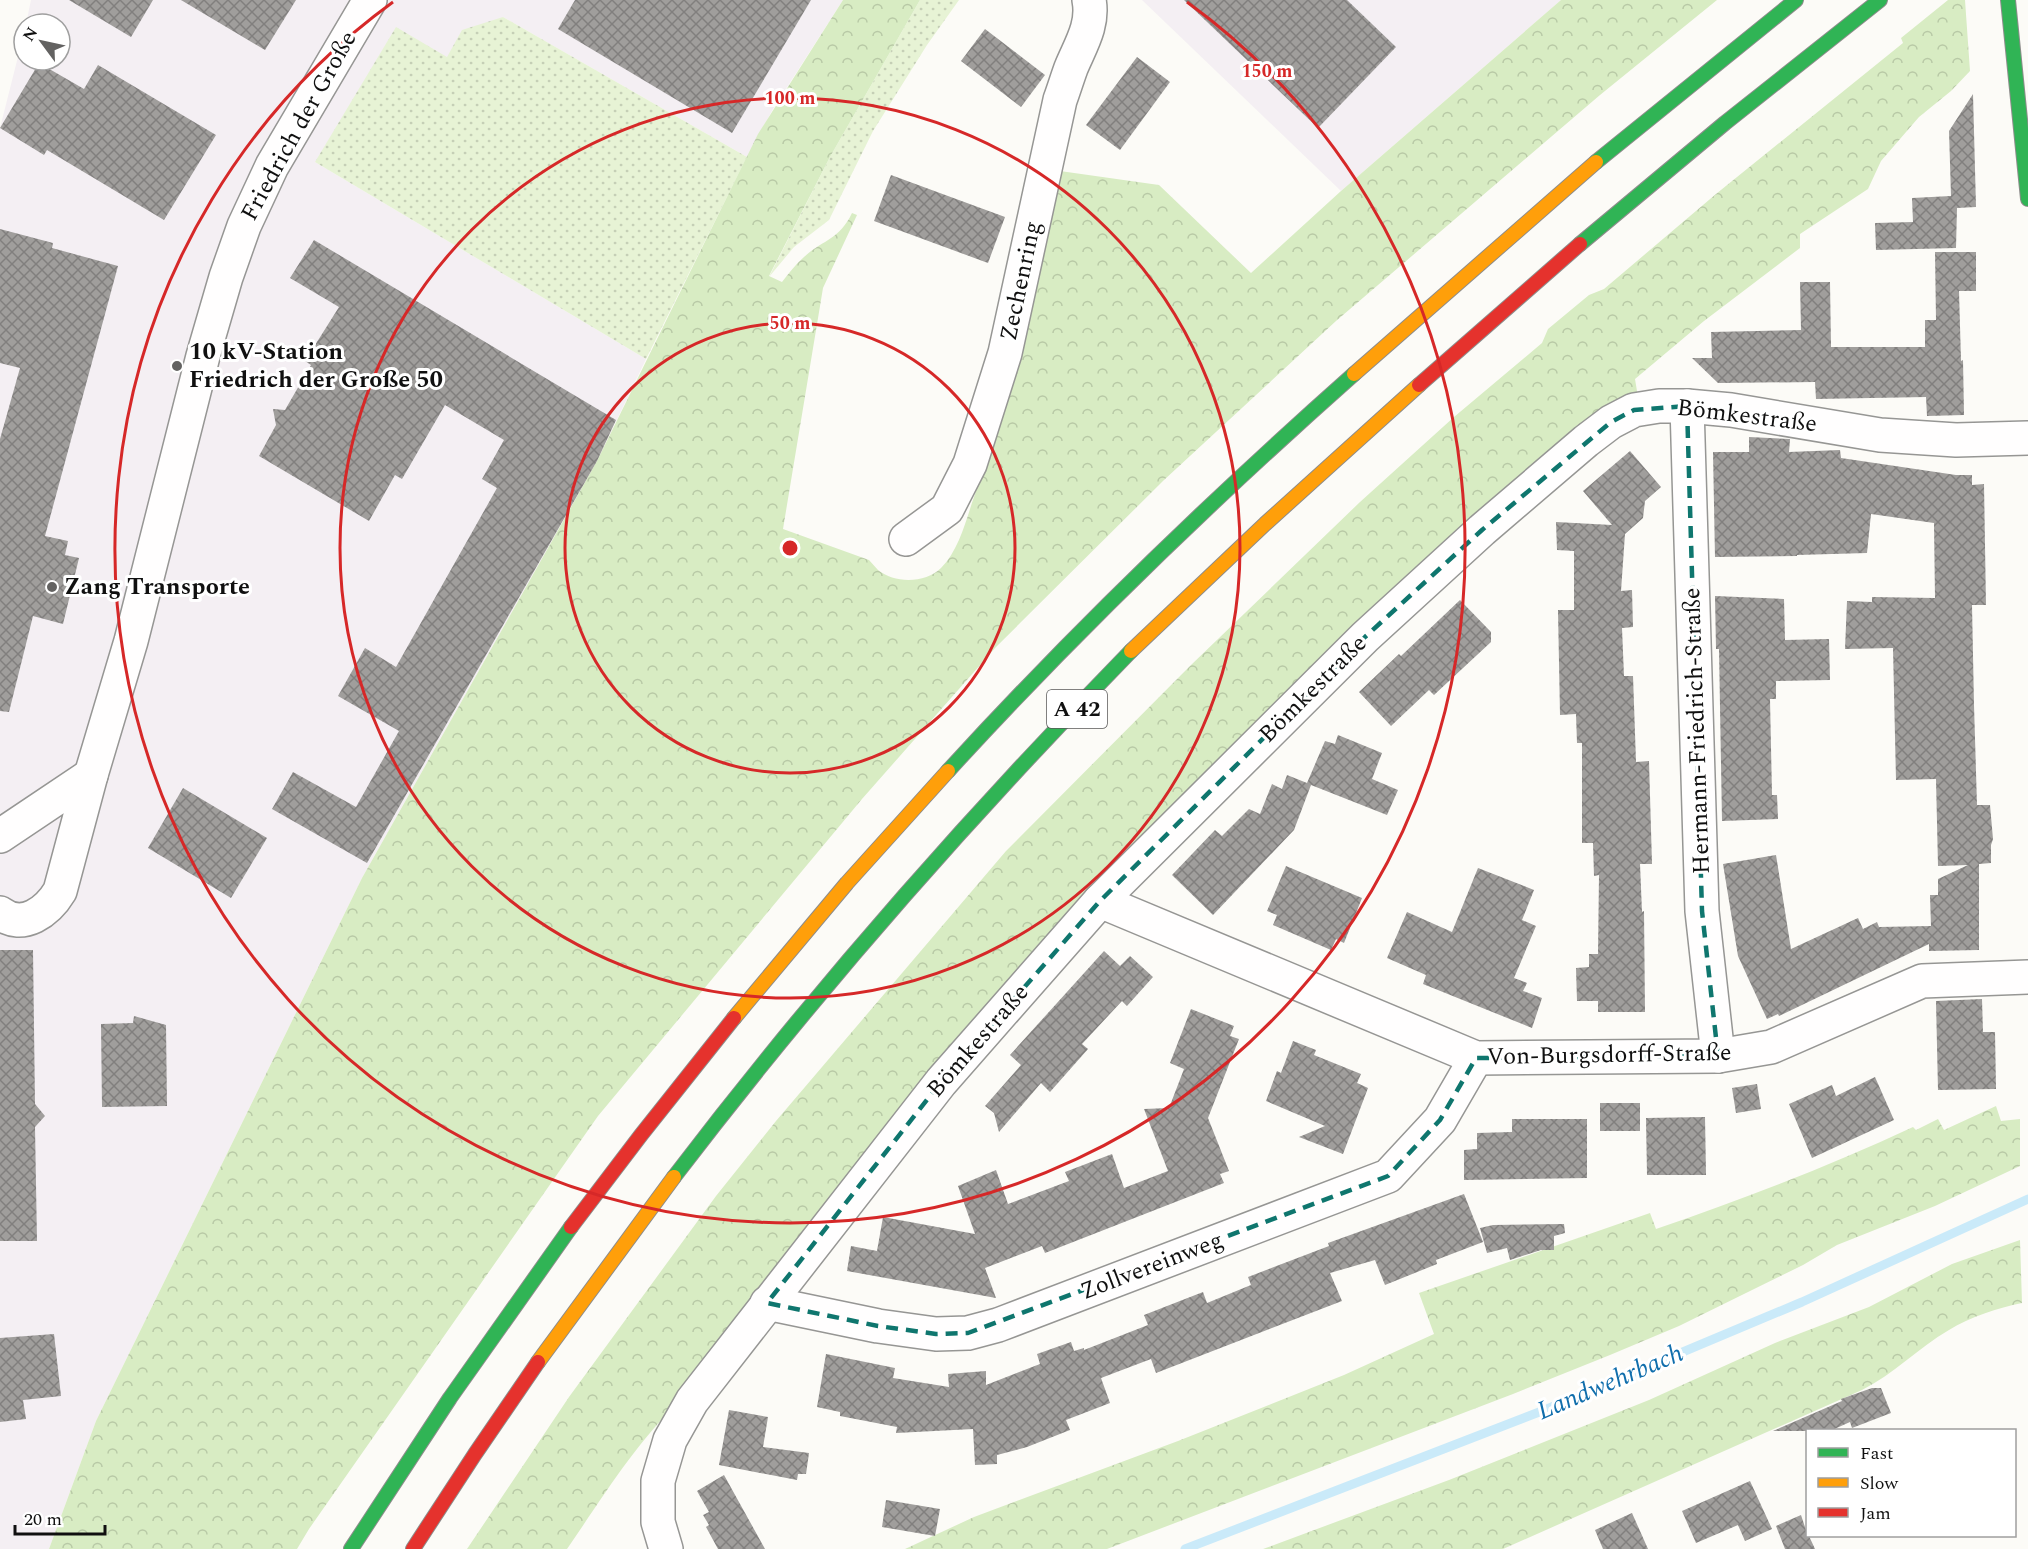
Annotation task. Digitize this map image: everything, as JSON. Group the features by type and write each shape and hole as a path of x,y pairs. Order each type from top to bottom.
{"main road":[{"name":"A 42","path":"351,1549 458,1387 571,1227 679,1086 873,853 965,752 1068,644 1207,507 1360,368 1637,129 1797,0"},
{"name":"A 42","path":"413,1549 508,1405 592,1286 699,1144 806,1011 1003,786 1133,650 1314,479 1530,287 1704,139 1880,0"},
{"path":"2015,4 2028,200"}],"street":[{"name":"Friedrich der Große","path":"0,913 5,917 21,920 37,916 52,905 60,891 91,775 131,641 203,356 226,277 244,226 272,166 370,0"},
{"name":"Zechenring","path":"906,538 947,509 970,464 1005,353 1060,100 1088,28 1091,11 1089,0"},
{"name":"Bömkestraße","path":"666,1549 658,1522 658,1481 670,1440 692,1401 941,1082 1100,901 1365,637 1482,530 1586,441 1611,422 1635,410 1659,406 1687,406 1771,416 1880,435 1956,440 2028,438"},
{"name":"Hermann-Friedrich-Straße","path":"1687,406 1702,911 1718,1056"},
{"path":"0,836 91,775"},
{"name":"Von-Burgsdorff-Straße","path":"1100,901 1476,1058 1718,1056 1771,1047 1922,981 2028,977"},
{"name":"Zollvereinweg","path":"767,1303 878,1326 936,1334 968,1333 998,1325 1388,1176 1440,1120 1476,1058"}],"highlighted area":[{"path":"1687,406 1702,911 1718,1056 1476,1058 1440,1120 1388,1176 968,1333 936,1334 878,1326 767,1303 941,1082 1100,901 1365,637 1482,530 1611,422 1634,410"}],"shaded area":[{"path":"31,0 843,0 773,109 747,157 503,17 448,57 315,162 646,359 597,461 362,878 96,1421 49,1549 0,1549 0,128 14,72 72,72 72,12 28,12"},
{"path":"1142,0 1561,0 1341,191"}],"green space":[{"path":"843,0 920,0 830,157 769,276 782,282 804,257 842,229 852,213 857,215 823,288 783,529 869,560 885,575 910,580 927,577 941,568 953,553 965,525 1003,399 1060,171 1159,185 1251,273 1341,191 1561,0 1717,0 1600,95 1336,321 1164,480 996,647 862,799 598,1116 297,1549 49,1549 96,1421 362,878 597,461 758,134"},
{"path":"920,0 959,0 927,45 873,131 829,220 794,247 769,277 830,157"},
{"path":"1948,0 1965,0 1970,71 1951,91 1919,117 1881,161 1868,189 1800,234 1800,248 1704,321 1635,379 1638,397 1320,665 650,1433 567,1549 467,1549 569,1397 716,1196 776,1121 1006,851 1191,665 1360,502 1454,417 1542,343 1548,329 1589,295 1604,289 1716,194 1903,43 1901,38"},
{"path":"503,17 747,157 646,359 315,162 396,27 447,57 462,30"},
{"path":"1996,1106 2001,1121 2020,1119 2020,1166 1935,1206 1837,1245 1803,1265 1679,1326 1610,1355 1107,1549 905,1549 974,1517 1178,1441 1344,1375 1434,1334 1419,1293 1650,1213 1656,1229 1786,1181 1913,1127 1916,1130 1938,1119 1944,1130"},
{"path":"2020,1240 2022,1303 1957,1325 1874,1384 1862,1390 1503,1549 1263,1549 1449,1480 1649,1400 1775,1343 1869,1307 1952,1264"}],"building":[{"path":"69,0 153,0 131,37"},
{"path":"181,0 296,0 265,50"},
{"path":"575,0 811,0 732,133 558,29"},
{"path":"1184,0 1347,0 1396,47 1318,128"},
{"path":"985,29 1045,75 1021,107 961,61"},
{"path":"1137,57 1170,82 1120,150 1086,125"},
{"path":"98,65 216,135 164,220 47,150 44,155 0,128 34,72 55,72 84,89"},
{"path":"1973,94 1976,207 1957,208 1956,248 1876,250 1875,223 1913,222 1912,198 1951,196 1949,131"},
{"path":"891,175 1005,217 988,263 874,221"},
{"path":"0,229 53,243 52,248 118,266 45,536 68,541 65,555 79,558 63,624 33,616 9,712 0,711 0,439 20,368 0,363"},
{"path":"314,240 616,420 597,461 367,863 272,809 293,772 356,807 399,731 338,696 365,648 396,667 497,488 482,479 504,440 445,405 402,479 395,475 369,521 259,456 276,425 273,409 285,410 311,365 305,361 339,307 290,278"},
{"path":"1935,252 1976,252 1976,291 1959,291 1964,415 1927,416 1926,397 1816,399 1815,382 1718,383 1692,358 1712,358 1711,332 1801,330 1800,282 1830,282 1831,347 1925,347 1925,320 1936,320"},
{"path":"1749,437 1790,439 1789,452 1840,450 1841,458 1956,475 1972,475 1972,485 1984,484 1986,605 1972,605 1974,705 1977,805 1990,805 1993,839 1991,863 1979,864 1979,950 1929,951 1929,944 1779,1016 1778,1014 1767,1019 1738,956 1723,864 1776,855 1791,949 1858,918 1863,929 1877,922 1879,927 1931,926 1930,895 1938,895 1938,879 1968,865 1938,866 1936,779 1896,780 1893,648 1845,649 1847,601 1872,602 1872,597 1935,598 1934,523 1871,514 1867,553 1715,557 1713,452 1749,452"},
{"path":"1630,451 1661,487 1645,501 1643,518 1625,534 1621,591 1632,590 1633,627 1622,628 1624,676 1633,676 1636,762 1649,761 1652,864 1640,864 1642,912 1644,911 1645,1012 1598,1012 1598,1001 1577,1001 1576,968 1589,967 1589,954 1598,954 1599,875 1594,876 1593,843 1582,843 1582,743 1577,743 1576,714 1560,715 1558,610 1574,610 1574,551 1557,550 1556,522 1612,525 1583,491"},
{"path":"1715,596 1784,599 1785,640 1829,639 1830,680 1776,681 1776,699 1770,699 1772,795 1777,795 1778,819 1722,821 1719,649 1716,649"},
{"path":"1460,600 1491,632 1491,642 1434,695 1429,690 1391,726 1359,692"},
{"path":"1338,735 1382,753 1372,779 1398,790 1387,815 1311,785 1294,830 1213,915 1172,875 1215,830 1222,836 1249,809 1260,814 1272,784 1282,789 1287,775 1307,783 1325,741 1335,744"},
{"path":"183,788 267,838 231,898 148,848"},
{"path":"1286,866 1362,898 1344,943 1336,939 1331,950 1273,925 1277,915 1267,911"},
{"path":"1478,868 1534,890 1522,920 1536,926 1514,978 1527,983 1523,991 1542,998 1532,1028 1423,984 1426,975 1387,958 1407,912 1452,932"},
{"path":"0,950 33,950 35,1104 45,1116 35,1127 37,1241 0,1241"},
{"path":"1104,951 1120,966 1130,956 1153,977 1127,1006 1122,1001 1082,1044 1088,1049 1050,1092 1041,1083 999,1132 994,1113 985,1106 1021,1065 1010,1055"},
{"path":"1982,999 1983,1032 1995,1032 1996,1089 1938,1090 1936,1001"},
{"path":"1191,1009 1234,1026 1230,1036 1239,1039 1208,1118 1229,1171 1220,1174 1224,1183 1045,1253 1042,1246 985,1268 996,1298 847,1271 851,1246 877,1251 883,1217 975,1234 958,1186 996,1170 1008,1204 1069,1181 1065,1172 1112,1154 1124,1188 1168,1171 1144,1109 1169,1108 1184,1069 1170,1063"},
{"path":"134,1016 166,1025 167,1106 102,1107 101,1024 133,1023"},
{"path":"1293,1041 1316,1050 1314,1055 1361,1074 1357,1083 1368,1088 1343,1154 1299,1137 1325,1126 1266,1101 1277,1071 1281,1073"},
{"path":"1875,1077 1894,1120 1812,1158 1789,1104 1832,1085 1836,1096"},
{"path":"1757,1084 1761,1109 1736,1113 1732,1088"},
{"path":"1600,1103 1640,1103 1640,1131 1600,1131"},
{"path":"1705,1117 1706,1175 1647,1175 1646,1118"},
{"path":"1512,1119 1587,1119 1587,1178 1464,1180 1464,1150 1477,1149 1477,1133 1512,1132"},
{"path":"1464,1194 1483,1242 1436,1260 1437,1264 1385,1285 1375,1260 1330,1273 1342,1301 1156,1373 1151,1359 1101,1378 1110,1403 1066,1420 1070,1430 1027,1447 997,1455 997,1464 975,1465 973,1429 896,1433 897,1427 840,1416 840,1412 817,1407 826,1354 895,1368 893,1378 949,1387 948,1374 986,1371 986,1385 1040,1364 1037,1354 1071,1342 1074,1351 1084,1348 1084,1350 1148,1325 1144,1315 1203,1292 1207,1303 1251,1285 1248,1277 1329,1246 1328,1243"},
{"path":"1564,1224 1565,1233 1554,1236 1554,1250 1541,1250 1510,1260 1507,1248 1487,1253 1480,1228 1493,1225"},
{"path":"54,1334 61,1396 23,1400 26,1419 0,1422 0,1338"},
{"path":"1872,1388 1881,1388 1891,1413 1852,1428 1850,1422 1834,1429 1773,1431 1842,1401 1841,1399"},
{"path":"729,1410 768,1417 763,1447 809,1453 806,1474 798,1474 797,1480 719,1465"},
{"path":"724,1475 765,1549 718,1549 706,1527 709,1525 703,1515 709,1512 697,1491"},
{"path":"1750,1481 1772,1529 1745,1541 1738,1525 1696,1543 1682,1511"},
{"path":"886,1500 940,1509 935,1536 882,1527"},
{"path":"1632,1513 1648,1549 1603,1549 1595,1530"},
{"path":"1801,1515 1806,1537 1809,1537 1815,1549 1785,1549 1776,1526"}],"waterway":[{"name":"Landwehrbach","path":"1185,1549 1547,1409 1802,1302 2028,1199"}],"traffic: fast":[{"path":"1596,162 1796,0"},
{"path":"1580,244 1725,123 1880,0"},
{"path":"2008,0 2028,199"},
{"path":"948,771 1045,668 1146,567 1354,374"},
{"path":"674,1177 782,1040 894,907 1070,714 1131,651"},
{"path":"351,1549 450,1398 571,1227"}],"traffic: slow":[{"path":"1354,374 1596,162"},
{"path":"1131,651 1265,524 1419,385"},
{"path":"734,1018 847,883 948,771"},
{"path":"538,1362 674,1177"}],"traffic: jam":[{"path":"1419,385 1580,244"},
{"path":"571,1227 734,1018"},
{"path":"413,1549 538,1362"}],"place":[{"name":"10 kV-Station Friedrich der Große 50","path":"177,366"},
{"name":"Zang Transporte","path":"52,587"}]}
